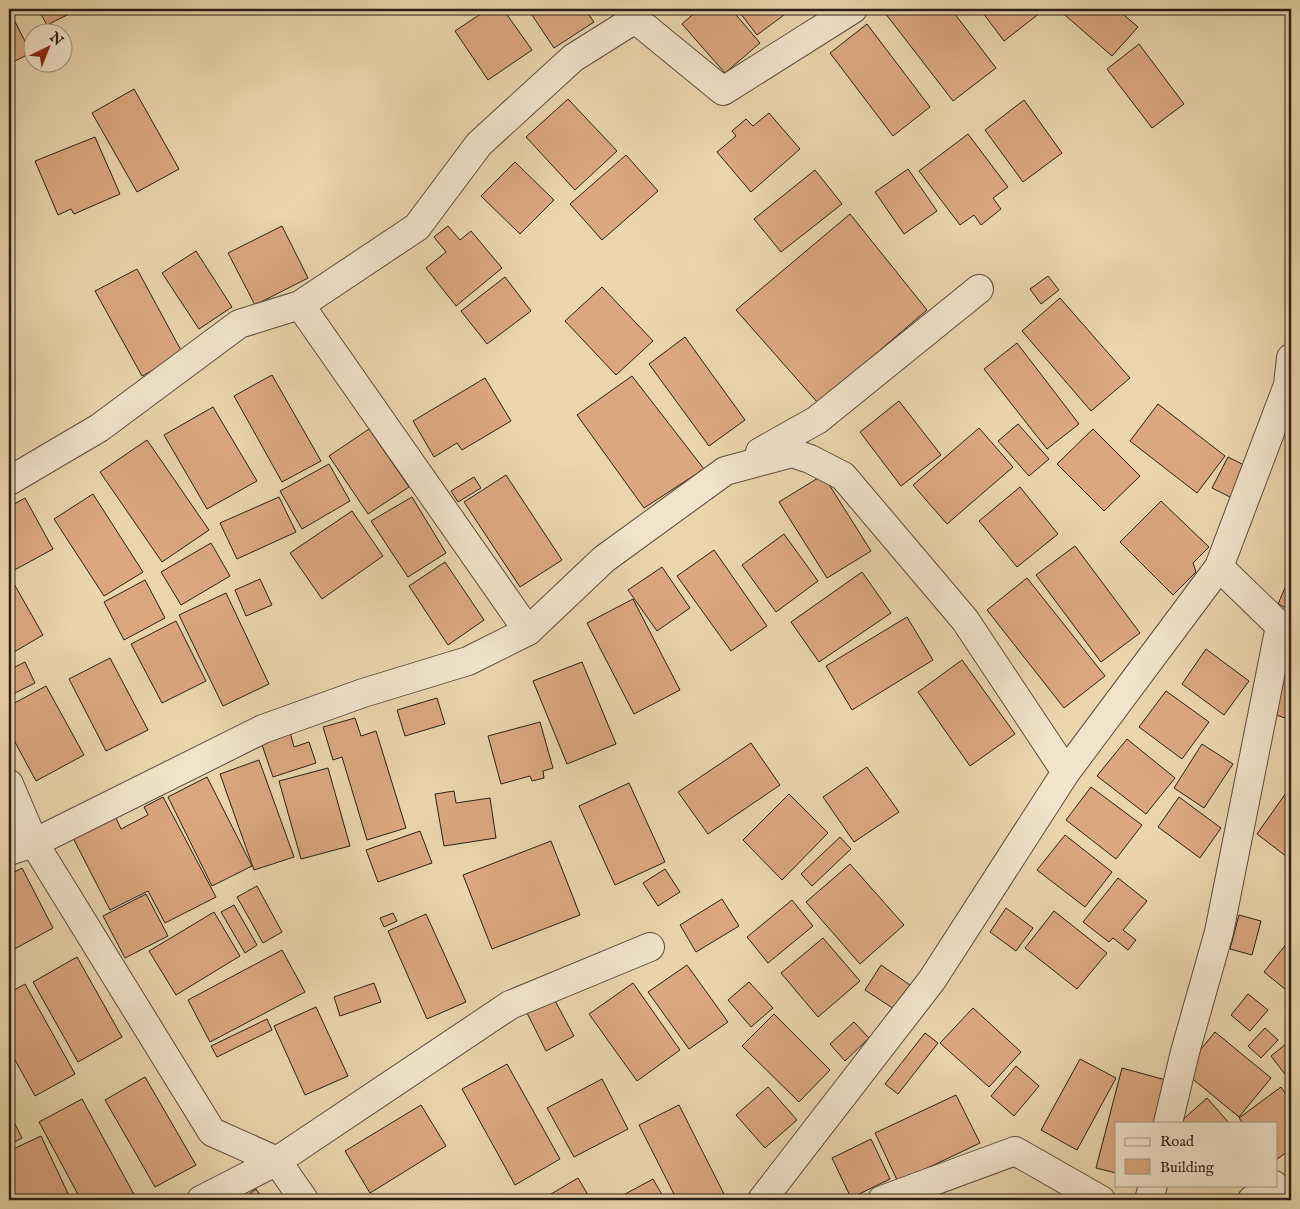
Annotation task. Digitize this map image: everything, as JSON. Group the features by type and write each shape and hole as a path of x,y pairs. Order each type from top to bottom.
{"street":[{"path":"9,481 99,428 239,324 300,305 417,227 479,144 573,58 635,20 723,91 853,9"},
{"path":"9,851 34,843 263,729 363,694 468,661 528,631 604,559 725,471 817,420 979,289"},
{"path":"300,305 528,631"},
{"path":"762,1200 932,980 1066,772 1219,567 1288,385 1291,358"},
{"path":"725,471 792,453 810,459 843,476 965,620 1066,772"},
{"path":"1168,1122 1185,1052 1219,932 1286,629 1219,567"},
{"path":"9,784 34,843 212,1132 277,1161 304,1200"},
{"path":"201,1200 277,1161 510,1005 650,947"},
{"path":"882,1200 1015,1151 1101,1200"},
{"path":"1278,1183 1291,1174"},
{"path":"1150,1200 1153,1186"},
{"path":"1252,1200 1273,1186"}],"building":[{"path":"38,9 79,9 53,22 45,22"},
{"path":"488,9 503,9 532,50 488,80 455,31"},
{"path":"528,9 585,9 594,22 554,48"},
{"path":"699,9 731,9 760,43 725,73 682,24"},
{"path":"737,9 792,9 757,35"},
{"path":"882,9 951,9 996,68 953,101"},
{"path":"980,9 1045,9 1004,41"},
{"path":"1058,9 1117,9 1138,27 1112,56"},
{"path":"9,10 22,35 22,58 9,64"},
{"path":"867,24 930,107 893,136 830,53"},
{"path":"1139,44 1184,104 1152,128 1107,69"},
{"path":"134,89 179,169 137,192 92,113"},
{"path":"568,99 617,151 575,190 526,137"},
{"path":"1024,100 1062,153 1023,182 985,130"},
{"path":"769,113 800,149 751,192 717,152 736,136 732,131 746,119 753,126"},
{"path":"968,134 1008,187 993,198 1001,209 981,225 974,215 960,225 919,171"},
{"path":"95,137 120,194 74,214 71,209 58,215 35,161"},
{"path":"626,155 658,191 602,240 570,204"},
{"path":"515,162 554,200 520,234 481,196"},
{"path":"908,169 937,211 904,234 875,192"},
{"path":"815,170 842,204 781,252 754,219"},
{"path":"850,214 927,310 818,403 736,310"},
{"path":"282,226 308,278 255,305 228,253"},
{"path":"448,226 460,240 471,231 502,268 456,306 426,268 446,252 434,237"},
{"path":"196,251 232,307 199,329 162,273"},
{"path":"137,269 183,354 142,376 95,291"},
{"path":"1048,276 1059,290 1041,304 1030,289"},
{"path":"505,277 531,311 487,344 461,311"},
{"path":"602,287 653,341 616,375 565,321"},
{"path":"1060,298 1130,378 1091,411 1022,331"},
{"path":"685,337 745,420 709,446 649,364"},
{"path":"1017,343 1079,424 1047,449 984,369"},
{"path":"272,375 321,461 282,482 234,396"},
{"path":"632,376 704,469 644,508 577,415"},
{"path":"485,378 511,421 462,450 457,443 434,457 413,421"},
{"path":"899,401 941,455 901,486 860,432"},
{"path":"1158,404 1225,456 1197,493 1130,441"},
{"path":"213,407 257,481 207,509 164,435"},
{"path":"1018,424 1049,459 1029,476 998,441"},
{"path":"979,428 1013,467 947,524 913,485"},
{"path":"369,429 409,487 368,514 329,456"},
{"path":"1093,429 1140,476 1104,511 1057,464"},
{"path":"147,440 209,530 162,562 100,472"},
{"path":"1228,457 1248,467 1232,498 1212,488"},
{"path":"329,464 350,501 302,529 280,491"},
{"path":"506,475 562,560 520,587 464,502"},
{"path":"823,475 871,551 827,578 779,502"},
{"path":"474,477 481,488 458,502 451,491"},
{"path":"1020,487 1058,534 1017,567 979,521"},
{"path":"93,494 143,572 104,596 54,519"},
{"path":"279,497 296,532 237,559 220,523"},
{"path":"412,497 446,553 408,577 371,521"},
{"path":"25,498 53,549 9,573 9,507"},
{"path":"1161,501 1209,547 1193,563 1196,572 1173,595 1120,542"},
{"path":"352,511 383,556 322,599 290,553"},
{"path":"784,534 818,581 776,612 742,565"},
{"path":"211,543 230,576 181,605 161,572"},
{"path":"1075,546 1140,633 1101,662 1036,575"},
{"path":"714,550 767,626 731,651 677,576"},
{"path":"445,562 484,620 448,645 409,586"},
{"path":"662,567 690,608 657,631 628,590"},
{"path":"862,572 891,613 819,662 791,622"},
{"path":"1291,574 1291,610 1278,604"},
{"path":"1027,578 1105,676 1064,708 987,610"},
{"path":"260,579 272,605 246,616 235,590"},
{"path":"145,580 165,618 124,640 104,602"},
{"path":"13,582 43,635 9,655 9,585"},
{"path":"226,593 269,684 223,706 179,615"},
{"path":"633,599 680,690 634,714 587,623"},
{"path":"907,617 933,660 852,710 826,666"},
{"path":"176,621 206,681 162,703 131,644"},
{"path":"1206,649 1249,681 1224,715 1182,684"},
{"path":"1289,656 1291,657 1291,720 1270,713"},
{"path":"110,658 148,730 106,751 69,679"},
{"path":"962,660 1015,734 970,766 918,692"},
{"path":"25,662 35,683 9,696 9,670"},
{"path":"582,662 616,744 567,764 533,681"},
{"path":"46,686 84,755 36,781 9,731 9,706"},
{"path":"1166,691 1209,722 1182,759 1139,727"},
{"path":"437,698 445,724 405,736 397,710"},
{"path":"355,718 361,736 376,731 406,828 367,840 342,757 333,760 323,727"},
{"path":"540,722 553,768 543,771 544,778 532,781 530,776 501,784 488,736"},
{"path":"290,732 294,747 309,742 316,763 273,777 261,742"},
{"path":"1127,739 1175,778 1146,814 1097,776"},
{"path":"751,743 780,785 708,834 678,792"},
{"path":"1202,744 1233,764 1204,808 1174,788"},
{"path":"259,760 294,857 254,870 220,774"},
{"path":"867,767 899,812 854,842 823,797"},
{"path":"328,768 350,846 301,859 279,781"},
{"path":"207,777 252,866 212,886 168,797"},
{"path":"629,783 665,862 615,885 579,806"},
{"path":"1091,787 1142,825 1116,859 1066,820"},
{"path":"454,791 456,803 490,798 496,838 444,846 435,794"},
{"path":"1286,793 1291,797 1291,860 1257,834"},
{"path":"789,794 828,833 782,880 743,840"},
{"path":"163,797 216,897 165,923 148,891 110,910 73,838 115,816 121,829 148,815 144,807"},
{"path":"1179,797 1221,828 1200,858 1158,827"},
{"path":"420,831 432,863 378,882 366,850"},
{"path":"1065,835 1112,872 1085,907 1037,870"},
{"path":"840,837 851,849 812,886 801,874"},
{"path":"551,841 580,915 492,949 463,875"},
{"path":"850,864 904,925 860,964 806,902"},
{"path":"22,868 53,928 9,952 9,875"},
{"path":"665,869 680,892 658,906 643,883"},
{"path":"1118,878 1147,901 1123,930 1136,940 1128,950 1113,938 1109,942 1083,922"},
{"path":"257,886 282,932 263,943 237,897"},
{"path":"146,894 168,936 125,958 103,916"},
{"path":"722,899 739,926 696,952 680,925"},
{"path":"792,900 813,926 768,963 747,937"},
{"path":"234,905 257,945 245,953 221,912"},
{"path":"1006,908 1033,928 1016,951 990,932"},
{"path":"1054,911 1107,953 1077,989 1025,948"},
{"path":"214,912 240,956 176,995 149,951"},
{"path":"393,913 397,921 384,927 380,918"},
{"path":"426,914 466,1002 427,1019 388,931"},
{"path":"1239,915 1261,921 1252,955 1230,949"},
{"path":"823,938 860,981 818,1017 781,973"},
{"path":"1291,938 1291,994 1264,972"},
{"path":"282,950 305,992 210,1042 188,1000"},
{"path":"77,957 122,1037 78,1062 33,982"},
{"path":"687,965 728,1022 689,1049 648,992"},
{"path":"881,965 910,985 894,1009 865,990"},
{"path":"749,982 773,1008 751,1027 728,1000"},
{"path":"374,983 381,1002 340,1016 334,997"},
{"path":"633,983 680,1050 637,1081 589,1014"},
{"path":"25,984 75,1074 35,1096 9,1049 9,993"},
{"path":"1248,994 1268,1010 1250,1031 1231,1015"},
{"path":"554,999 574,1036 546,1051 527,1013"},
{"path":"316,1007 348,1076 305,1095 274,1026"},
{"path":"973,1008 1021,1052 989,1087 940,1043"},
{"path":"774,1014 830,1070 799,1102 742,1046"},
{"path":"267,1019 272,1030 217,1057 211,1046"},
{"path":"854,1022 869,1038 845,1061 830,1044"},
{"path":"1265,1028 1278,1040 1261,1058 1248,1046"},
{"path":"1215,1032 1271,1078 1239,1117 1183,1071"},
{"path":"925,1033 938,1043 898,1094 885,1084"},
{"path":"1291,1040 1291,1082 1271,1056"},
{"path":"1080,1059 1116,1078 1077,1150 1041,1130"},
{"path":"507,1064 560,1159 515,1185 462,1089"},
{"path":"1016,1066 1039,1086 1014,1116 991,1096"},
{"path":"1122,1068 1173,1082 1162,1122 1115,1122 1115,1173 1096,1168"},
{"path":"145,1077 196,1165 155,1187 105,1100"},
{"path":"602,1079 628,1129 574,1157 547,1108"},
{"path":"768,1087 797,1120 765,1148 736,1115"},
{"path":"1281,1087 1291,1102 1291,1149 1278,1159 1278,1122 1242,1122 1239,1118"},
{"path":"956,1095 980,1143 898,1182 875,1133"},
{"path":"1207,1098 1228,1122 1180,1122"},
{"path":"82,1099 137,1200 81,1200 39,1122"},
{"path":"421,1105 446,1146 370,1193 345,1151"},
{"path":"679,1105 727,1200 677,1200 639,1125"},
{"path":"9,1112 22,1138 9,1145"},
{"path":"41,1136 71,1200 9,1200 9,1151"},
{"path":"871,1139 890,1179 851,1198 832,1158"},
{"path":"578,1178 591,1200 541,1200"},
{"path":"653,1179 665,1200 614,1200"},
{"path":"1291,1183 1291,1200 1280,1200 1276,1195"},
{"path":"256,1189 264,1200 241,1200"}]}
